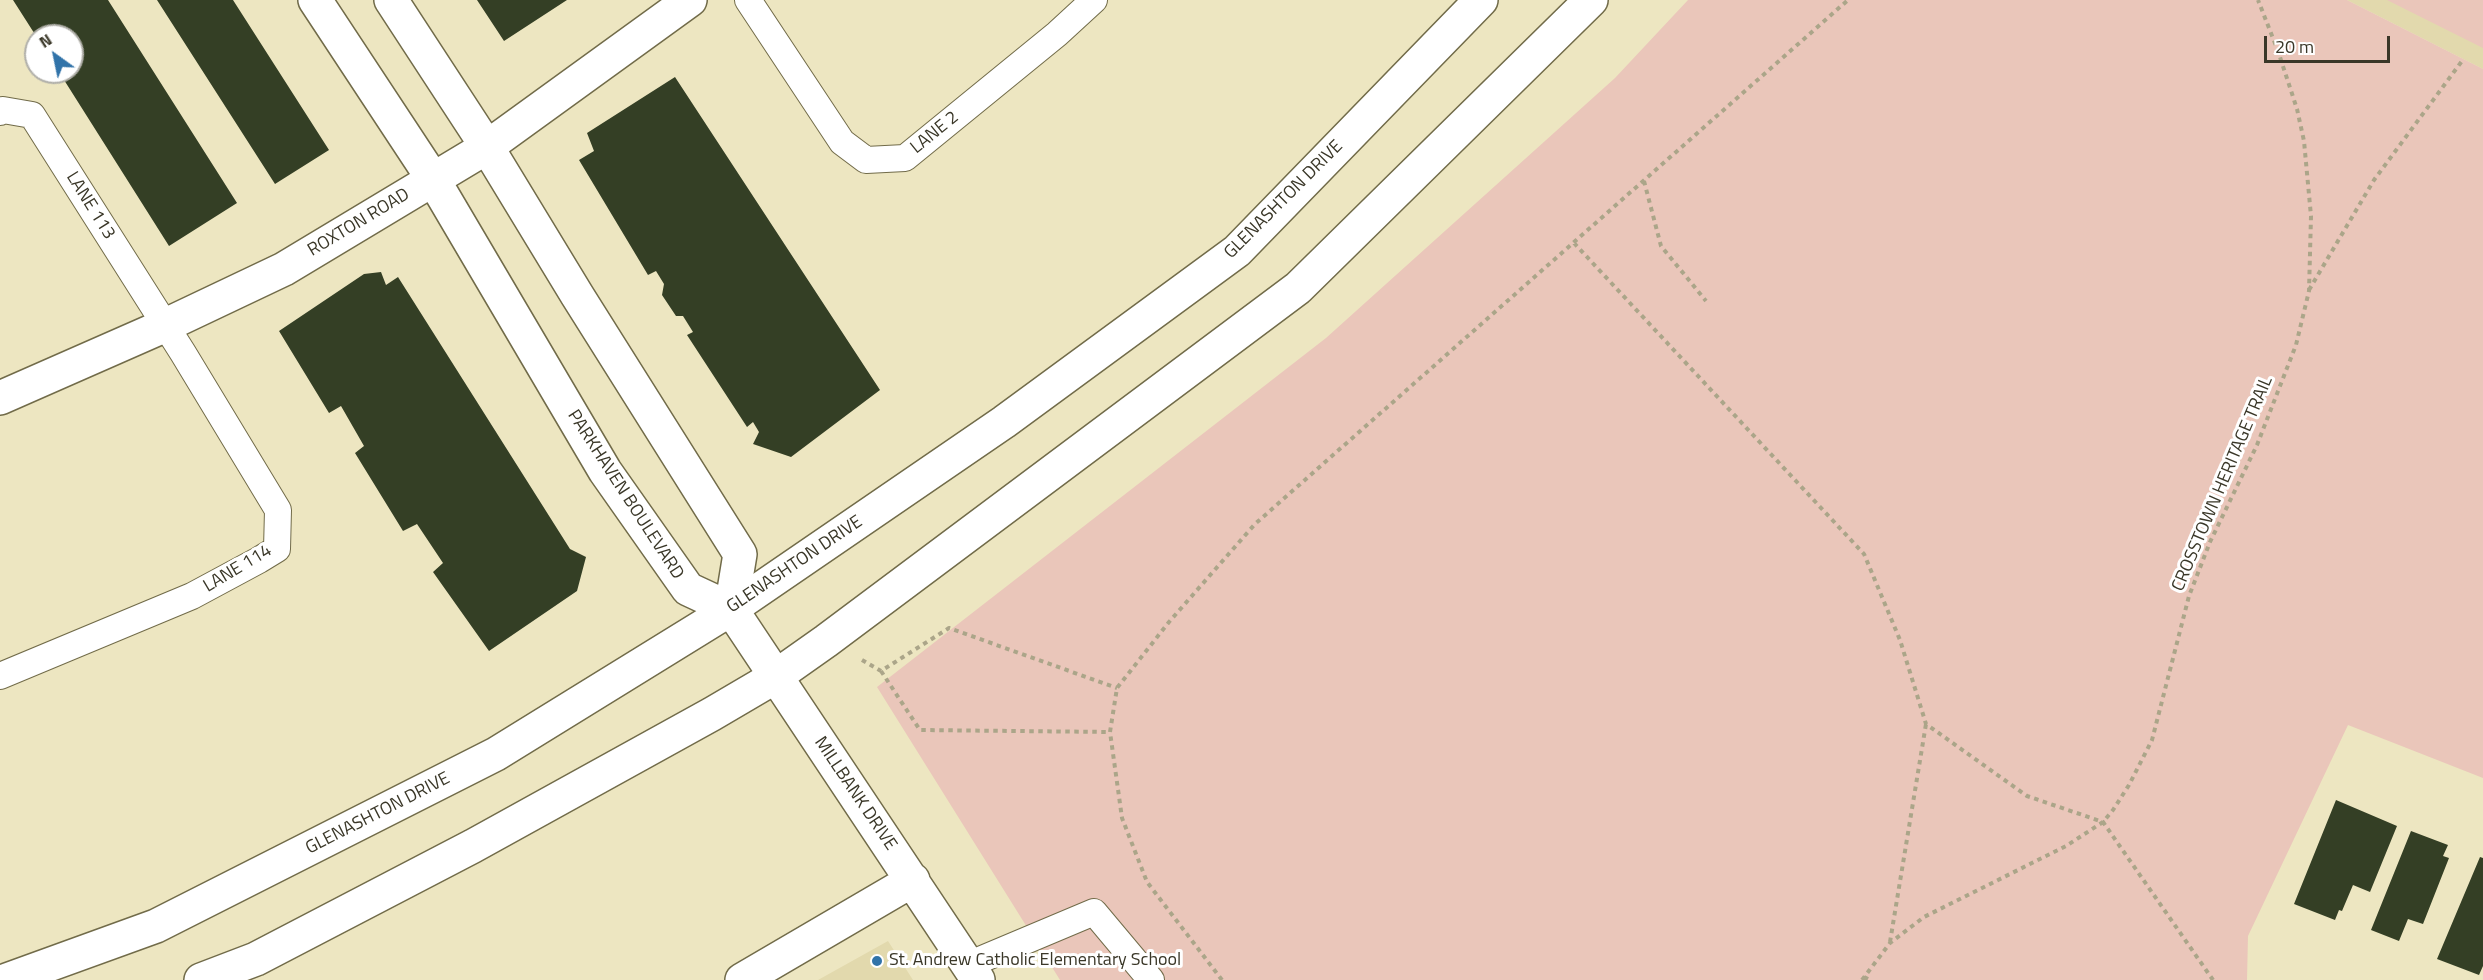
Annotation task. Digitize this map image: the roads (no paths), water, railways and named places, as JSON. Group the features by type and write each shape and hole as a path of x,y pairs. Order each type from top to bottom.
{"street":[{"name":"PARKHAVEN BOULEVARD","path":"315,0 433,179 605,471 688,589 731,609"},
{"path":"391,0 487,147 740,554 731,609"},
{"name":"ROXTON ROAD","path":"0,398 166,325 284,268 487,147 690,0"},
{"name":"GLENASHTON DRIVE","path":"7,980 156,926 496,754 731,609 1005,422 1237,251 1481,0"},
{"path":"201,980 256,959 473,846 702,720 775,676 826,641 1298,288 1591,0"},
{"name":"MILLBANK DRIVE","path":"731,609 973,972"},
{"path":"742,980 913,880"}],"lane":[{"name":"LANE 2","path":"748,0 842,142 866,160 905,158 1057,34 1094,0"},
{"name":"LANE 113","path":"0,112 3,110 33,115 166,325"},
{"name":"LANE 114","path":"0,676 192,596 277,549 278,510 166,325"},
{"path":"973,972 1094,912 1151,980"}],"place":[{"name":"St. Andrew Catholic Elementary School","path":"877,961"}]}
